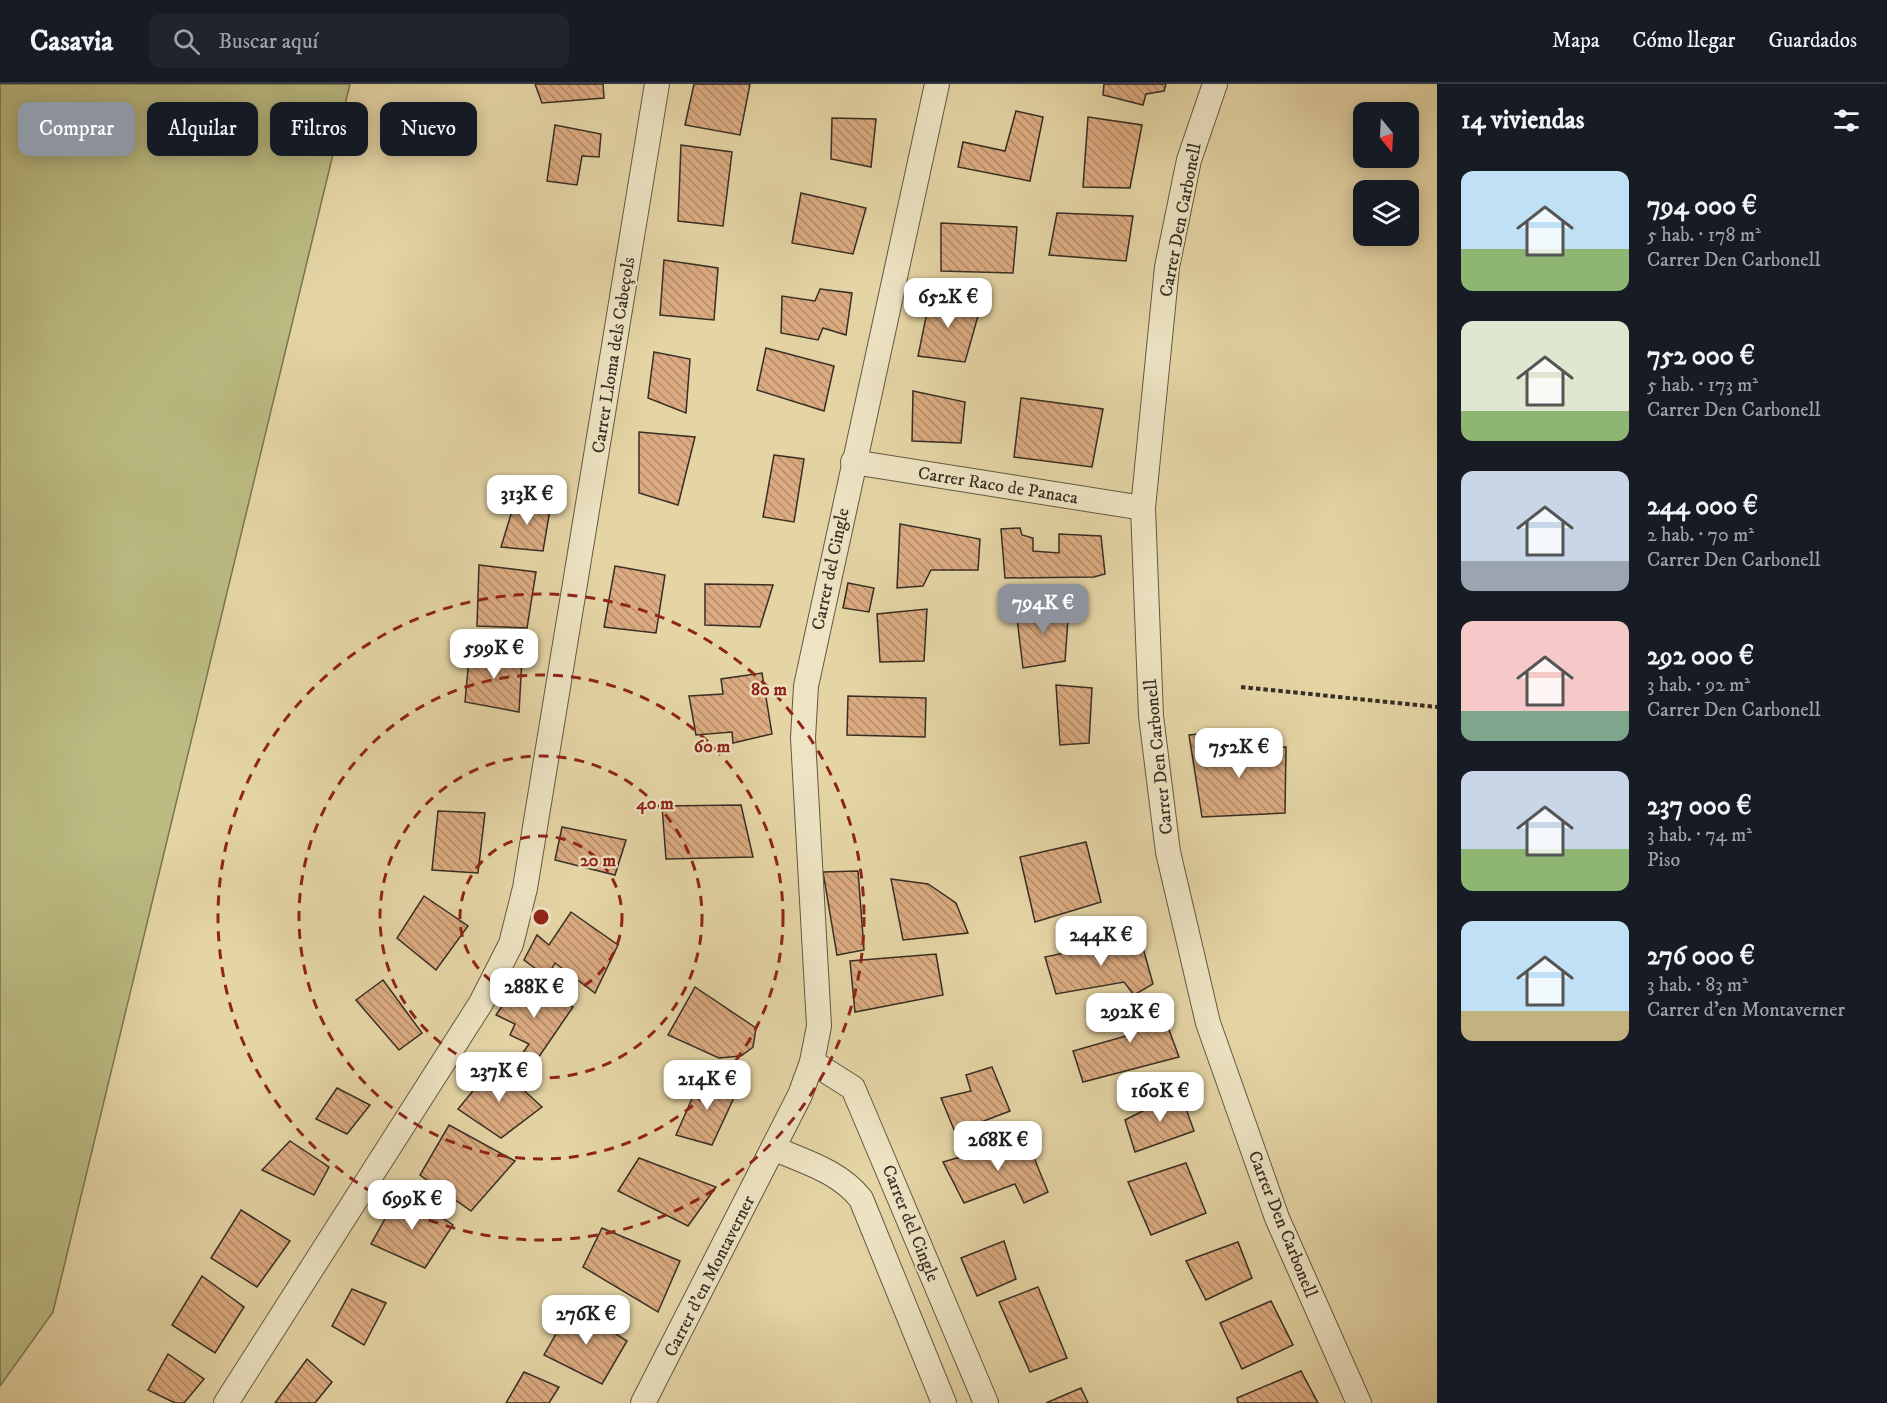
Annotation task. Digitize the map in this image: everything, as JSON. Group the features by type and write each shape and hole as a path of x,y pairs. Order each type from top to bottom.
{"street":[{"name":"Carrer Lloma dels Cabeçols","path":"226,1403 481,1003 498,974 511,944 525,888 657,84"},
{"name":"Carrer del Cingle","path":"773,1148 800,1095 812,1062 819,1026 803,738 806,686 937,84"},
{"name":"Carrer Den Carbonell","path":"1215,84 1189,160 1167,267 1143,508 1151,716 1167,841 1208,1023 1277,1218 1359,1403"},
{"name":"Carrer Raco de Panaca","path":"853,462 1143,508"},
{"name":"Carrer del Cingle","path":"812,1062 853,1088 986,1403"},
{"name":"Carrer d'en Montaverner","path":"644,1403 773,1148"},
{"path":"773,1148 832,1173 853,1188 861,1199 944,1403"}],"path":[{"path":"1241,687 1437,707"}],"green space":[{"path":"0,84 350,84 346,102 270,102 270,156 333,156 53,1312 0,1386"}],"building":[{"path":"535,84 603,84 604,98 542,103"},
{"path":"694,84 750,84 740,135 685,125"},
{"path":"1104,84 1166,84 1164,91 1146,94 1143,105 1103,95"},
{"path":"1016,111 1043,117 1030,181 958,167 963,142 1005,151"},
{"path":"1088,117 1142,125 1130,188 1083,187"},
{"path":"832,118 876,119 871,167 831,159"},
{"path":"555,125 601,134 599,157 582,156 577,185 547,181"},
{"path":"681,145 732,152 723,226 678,221"},
{"path":"801,193 866,208 853,254 792,243"},
{"path":"1057,213 1133,216 1126,261 1049,255"},
{"path":"941,223 1017,227 1013,273 941,271"},
{"path":"664,260 718,268 714,320 660,315"},
{"path":"820,289 852,293 846,335 823,328 818,340 781,333 782,296 815,301"},
{"path":"931,293 980,309 965,362 918,356"},
{"path":"766,348 834,366 824,411 757,390"},
{"path":"654,352 690,359 686,413 648,398"},
{"path":"913,391 965,402 961,443 912,441"},
{"path":"1021,398 1103,409 1092,467 1014,457"},
{"path":"639,432 695,437 678,505 639,493"},
{"path":"774,455 804,459 794,522 763,517"},
{"path":"516,498 551,504 543,551 501,547"},
{"path":"900,524 980,539 978,570 931,570 923,586 897,588"},
{"path":"1020,528 1022,535 1033,538 1033,551 1059,553 1059,534 1101,536 1105,574 1094,577 1005,578 1001,529"},
{"path":"479,565 536,572 527,628 477,626"},
{"path":"615,566 665,575 656,633 604,627"},
{"path":"848,583 874,588 869,612 843,608"},
{"path":"705,584 773,585 760,627 705,625"},
{"path":"1069,605 1065,661 1023,668 1016,610"},
{"path":"927,609 924,661 880,662 877,614"},
{"path":"470,647 522,659 519,712 465,702"},
{"path":"762,673 772,734 733,743 732,732 696,735 689,696 723,694 721,679"},
{"path":"1056,685 1092,688 1089,743 1060,745"},
{"path":"848,696 926,698 925,737 847,735"},
{"path":"1208,733 1216,751 1286,747 1285,813 1202,817 1189,735"},
{"path":"741,805 753,857 666,859 662,806"},
{"path":"438,811 485,813 478,873 432,870"},
{"path":"562,827 626,840 615,875 555,860"},
{"path":"1086,842 1101,902 1035,922 1020,857"},
{"path":"858,871 864,950 837,955 823,872"},
{"path":"891,879 928,884 956,903 968,933 903,940"},
{"path":"424,896 468,926 436,970 397,938"},
{"path":"571,912 618,945 595,993 555,963 547,977 524,960 537,935 549,945"},
{"path":"1140,937 1153,984 1134,995 1124,982 1056,994 1045,957"},
{"path":"936,954 943,995 855,1012 850,961"},
{"path":"383,980 422,1033 399,1050 356,1000"},
{"path":"536,986 573,1007 536,1061 522,1054 529,1044 510,1035 515,1024 496,1015 515,988 530,997"},
{"path":"695,987 756,1028 753,1047 741,1056 719,1058 668,1035"},
{"path":"1158,1000 1179,1057 1083,1082 1073,1051 1126,1036 1117,1009"},
{"path":"495,1064 542,1107 501,1138 458,1109"},
{"path":"992,1067 1010,1111 955,1132 941,1098 971,1091 966,1075"},
{"path":"702,1076 738,1089 712,1145 676,1135"},
{"path":"337,1088 370,1105 347,1134 316,1119"},
{"path":"1180,1092 1194,1131 1135,1152 1125,1120"},
{"path":"449,1125 515,1161 471,1211 420,1175"},
{"path":"1026,1138 1048,1192 1024,1203 1015,1184 964,1203 943,1162"},
{"path":"290,1141 329,1167 314,1195 262,1170"},
{"path":"639,1158 716,1187 688,1226 618,1191"},
{"path":"1186,1163 1206,1213 1151,1235 1128,1182"},
{"path":"401,1190 453,1225 425,1268 371,1244"},
{"path":"241,1210 290,1241 257,1287 211,1258"},
{"path":"602,1228 680,1261 658,1312 583,1267"},
{"path":"1004,1241 1016,1279 977,1296 961,1258"},
{"path":"1238,1242 1252,1278 1206,1300 1186,1261"},
{"path":"202,1276 244,1307 215,1353 172,1325"},
{"path":"1038,1287 1067,1358 1030,1372 999,1302"},
{"path":"352,1289 386,1303 364,1345 332,1326"},
{"path":"1271,1301 1293,1345 1242,1369 1220,1323"},
{"path":"572,1306 627,1341 602,1384 544,1355"},
{"path":"168,1354 204,1379 184,1403 175,1403 148,1390"},
{"path":"307,1359 332,1382 315,1403 275,1403"},
{"path":"1301,1371 1318,1403 1238,1403 1237,1398"},
{"path":"524,1372 559,1387 549,1403 506,1403"},
{"path":"1081,1388 1088,1403 1046,1403"}]}
